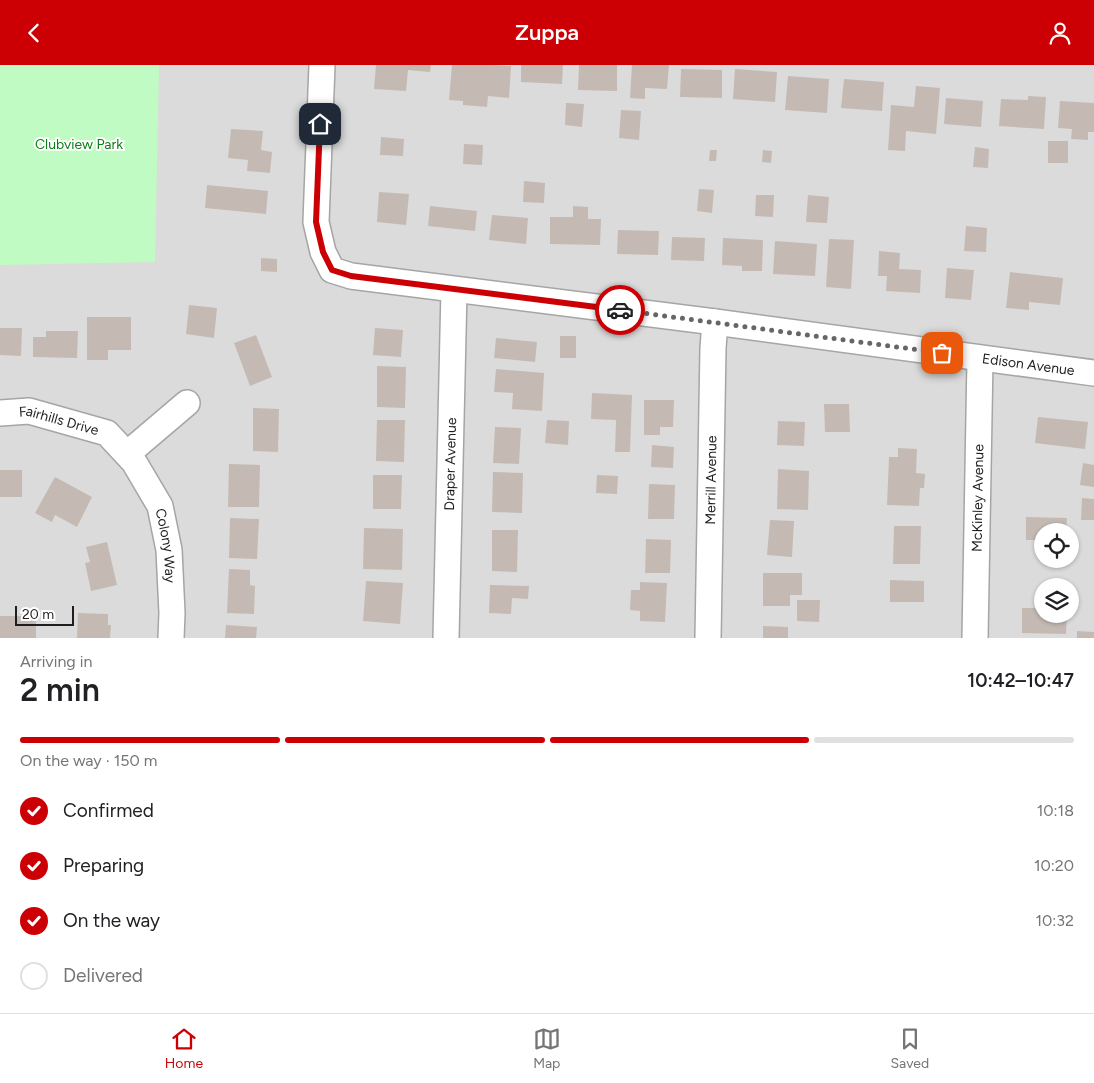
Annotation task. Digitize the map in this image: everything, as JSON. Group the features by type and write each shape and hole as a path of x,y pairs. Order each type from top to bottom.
{"street":[{"name":"Edison Avenue","path":"322,65 316,222 323,252 332,270 351,276 715,322 1094,373"},
{"name":"Draper Avenue","path":"446,638 454,289"},
{"name":"Merrill Avenue","path":"708,638 715,322"},
{"name":"McKinley Avenue","path":"975,638 980,359"},
{"path":"130,458 187,403"},
{"name":"Fairhills Drive","path":"0,413 29,411 108,433 130,458"},
{"name":"Colony Way","path":"130,458 160,506 169,551 172,638"}],"shaded area":[{"path":"0,65 1094,65 1094,638 0,638"}],"green space":[{"name":"Clubview Park","path":"0,65 159,65 155,262 0,265"}],"building":[{"path":"376,65 431,65 430,72 408,70 406,91 374,89"},
{"path":"452,65 511,66 509,98 488,96 487,107 463,105 463,101 449,100"},
{"path":"521,65 563,65 562,84 521,82"},
{"path":"579,65 617,65 617,91 578,90"},
{"path":"632,65 669,65 667,89 645,88 645,99 630,98"},
{"path":"681,69 722,70 722,98 680,97"},
{"path":"735,69 777,72 775,102 733,99"},
{"path":"788,76 829,79 827,113 785,110"},
{"path":"844,79 884,82 882,111 841,108"},
{"path":"916,86 940,88 936,134 906,131 905,151 888,150 891,105 914,107"},
{"path":"1028,96 1046,97 1044,129 999,126 1001,99 1028,100"},
{"path":"946,98 983,101 981,127 944,124"},
{"path":"1060,101 1094,103 1094,132 1088,132 1088,140 1071,139 1072,129 1058,128"},
{"path":"566,103 584,104 582,127 565,125"},
{"path":"621,110 641,111 639,140 619,138"},
{"path":"231,129 263,131 261,150 272,152 270,173 247,171 248,160 228,158"},
{"path":"381,137 404,139 403,156 380,155"},
{"path":"1048,141 1068,141 1068,163 1048,163"},
{"path":"464,144 483,145 482,165 463,164"},
{"path":"975,147 989,149 988,168 973,167"},
{"path":"710,150 717,150 716,161 709,161"},
{"path":"763,150 772,151 771,163 762,162"},
{"path":"524,181 545,183 544,203 523,202"},
{"path":"207,185 268,191 266,214 205,208"},
{"path":"699,189 714,190 712,213 697,211"},
{"path":"379,192 409,194 406,225 377,222"},
{"path":"756,195 774,195 773,217 755,216"},
{"path":"808,195 829,197 827,223 806,222"},
{"path":"430,206 477,211 475,231 428,226"},
{"path":"573,206 588,207 588,219 601,219 600,245 550,244 550,217 573,217"},
{"path":"492,215 528,218 526,244 489,240"},
{"path":"966,226 987,228 986,252 964,251"},
{"path":"618,230 659,231 658,255 617,254"},
{"path":"672,237 705,238 704,261 671,260"},
{"path":"723,238 763,240 762,271 742,271 742,266 722,265"},
{"path":"829,239 854,240 851,289 826,287"},
{"path":"775,241 817,244 815,276 773,274"},
{"path":"879,251 900,253 899,269 921,270 920,293 886,291 887,276 878,276"},
{"path":"261,258 277,259 277,272 261,271"},
{"path":"947,268 974,270 971,300 945,298"},
{"path":"1010,272 1063,278 1060,305 1029,302 1029,310 1006,308"},
{"path":"189,305 217,308 214,338 186,334"},
{"path":"87,317 131,317 131,350 108,350 108,360 87,360"},
{"path":"0,328 22,328 21,356 0,355"},
{"path":"375,328 403,330 401,357 373,355"},
{"path":"46,331 78,331 77,358 33,357 33,337 46,337"},
{"path":"256,335 272,377 250,386 234,343"},
{"path":"560,336 576,336 576,358 560,358"},
{"path":"496,338 537,342 535,362 494,358"},
{"path":"377,366 406,367 405,408 377,407"},
{"path":"496,369 544,373 542,411 512,409 513,393 494,392"},
{"path":"592,393 632,395 630,452 615,452 616,420 591,419"},
{"path":"644,400 674,400 673,427 660,427 660,435 644,435"},
{"path":"824,404 849,404 850,432 825,432"},
{"path":"253,408 279,409 278,452 253,451"},
{"path":"1038,417 1088,422 1085,449 1035,443"},
{"path":"377,420 405,420 404,462 376,461"},
{"path":"547,420 569,421 568,445 545,443"},
{"path":"778,421 805,422 804,446 777,445"},
{"path":"495,427 521,428 519,464 493,463"},
{"path":"652,445 674,447 673,468 651,467"},
{"path":"898,448 917,449 916,473 925,474 924,488 920,488 919,506 887,505 889,457 898,457"},
{"path":"1083,463 1094,465 1094,487 1080,485"},
{"path":"229,464 260,465 259,507 228,507"},
{"path":"778,469 809,471 808,510 777,509"},
{"path":"0,470 22,470 22,497 0,497"},
{"path":"493,472 523,473 522,513 492,512"},
{"path":"373,475 402,475 401,509 373,509"},
{"path":"597,475 618,476 617,494 596,493"},
{"path":"55,477 92,497 77,527 55,515 52,522 35,513"},
{"path":"649,484 675,485 674,519 648,519"},
{"path":"1082,498 1094,499 1094,520 1081,520"},
{"path":"1026,517 1067,518 1067,523 1034,523 1034,540 1026,540"},
{"path":"230,518 259,519 257,559 229,558"},
{"path":"770,520 794,521 792,557 767,555"},
{"path":"894,526 921,526 920,564 893,564"},
{"path":"364,528 403,529 402,570 363,569"},
{"path":"492,530 518,530 517,572 492,571"},
{"path":"646,539 671,540 670,573 645,573"},
{"path":"107,542 117,585 91,591 85,563 90,562 86,547"},
{"path":"229,569 250,570 250,585 255,586 254,614 227,613"},
{"path":"763,573 802,573 802,595 790,595 790,606 763,606"},
{"path":"890,580 924,581 924,602 890,602"},
{"path":"366,581 403,583 400,624 363,621"},
{"path":"640,582 667,583 665,622 640,621 640,611 630,610 631,590 640,590"},
{"path":"490,585 529,586 528,599 512,598 511,614 489,613"},
{"path":"797,600 820,600 819,622 797,621"},
{"path":"1022,608 1034,608 1034,623 1067,623 1066,634 1022,633"},
{"path":"78,613 108,614 108,625 111,625 110,638 77,638"},
{"path":"0,616 36,616 36,638 0,638"},
{"path":"226,625 257,627 256,638 225,638"},
{"path":"763,626 788,627 788,638 763,638"},
{"path":"1077,631 1094,632 1094,638 1077,638"}],"way so far":[{"path":"620,310 942,353"}],"route":[{"path":"320,124 316,222 323,252 332,270 351,276 620,310"}]}
